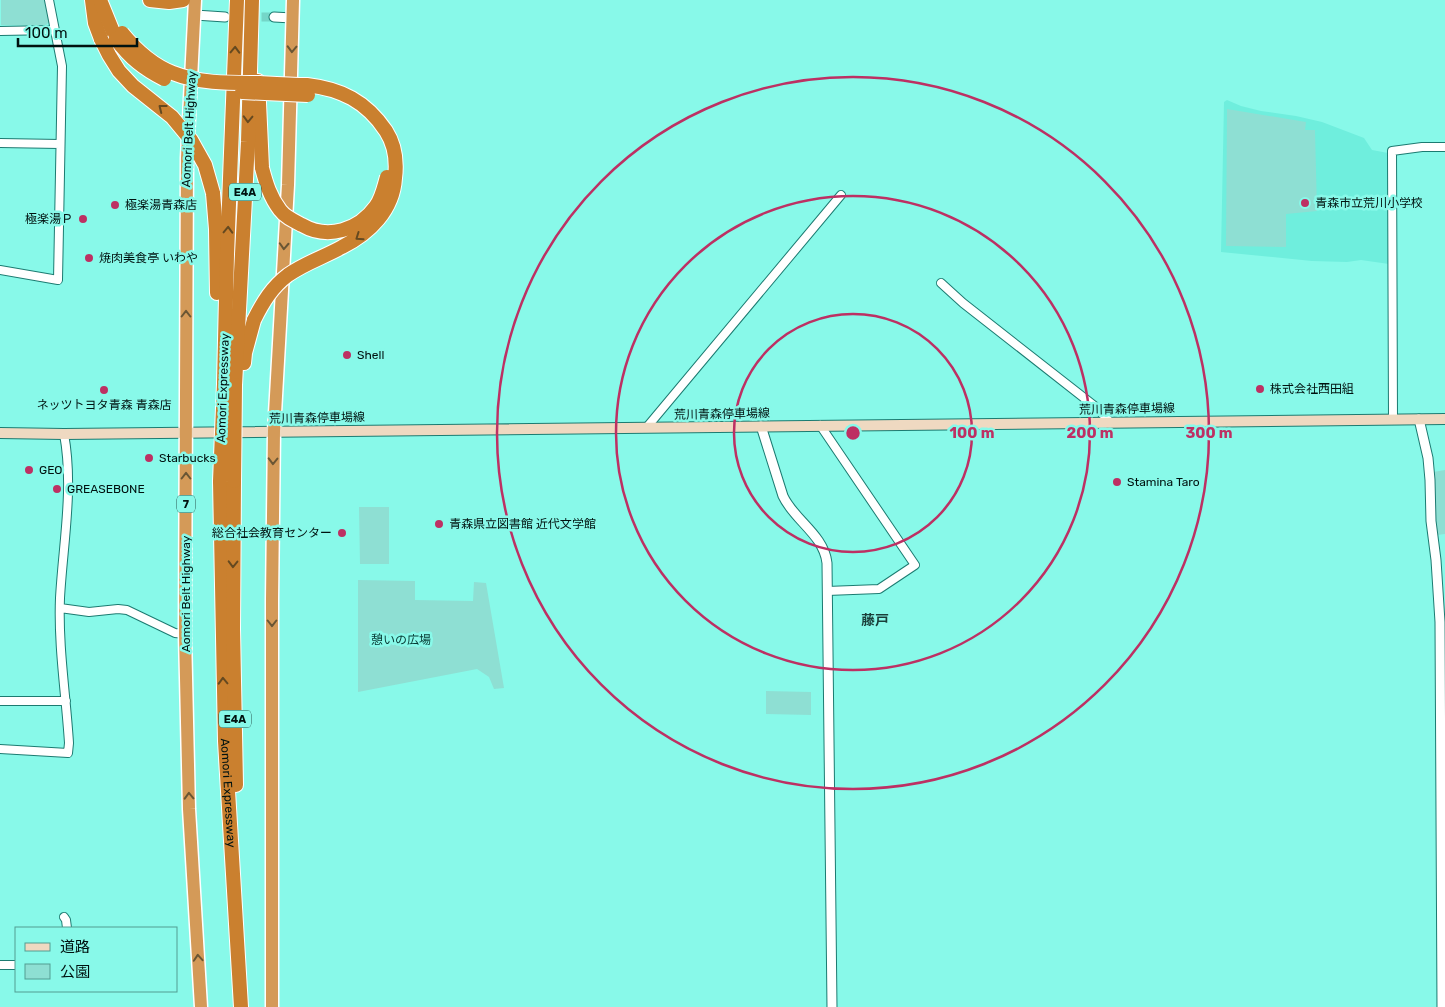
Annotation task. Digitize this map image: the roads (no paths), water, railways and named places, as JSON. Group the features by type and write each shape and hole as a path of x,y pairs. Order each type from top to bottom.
{"highway":[{"path":"92,0 95,23 153,63 174,74 198,80 223,83 307,86 335,91 351,97 366,107 377,118 388,134 394,151 396,166 395,184 382,216 358,238 301,266 268,294 254,320 245,353 230,384"},
{"path":"100,0 113,36 130,56 147,70 171,82 197,89 221,92 322,96 353,108 370,124 382,143 387,175 384,190 377,205 356,226 342,231 324,232 309,229 281,212 266,186 262,168 260,135 256,0"},
{"path":"109,0 115,18 108,55 133,86 172,117 191,140 205,165 213,193 230,384"},
{"path":"150,0 169,2 182,0"},
{"name":"Aomori Belt Highway","path":"196,0 187,158 185,634 189,809 202,1007"},
{"name":"Aomori Expressway","path":"237,0 227,255 230,384 234,441 233,629 238,957"},
{"name":"Aomori Expressway","path":"240,1007 225,741 220,475 230,384 248,142 252,0"},
{"path":"272,1007 274,432 288,185 293,0"}],"main road":[{"name":"荒川青森停車場線","path":"0,433 274,432 1393,418 1445,419"}],"street":[{"path":"0,270 58,280 62,66 48,0"},
{"path":"195,15 225,16"},
{"path":"274,17 292,18"},
{"path":"0,31 55,30"},
{"path":"0,143 60,144"},
{"path":"1393,418 1392,152 1422,147 1445,147"},
{"path":"647,427 841,195"},
{"path":"941,283 969,308 1097,408 1110,422"},
{"path":"1419,419 1428,458 1431,521 1438,580 1440,622 1442,1007"},
{"path":"820,425 915,565 879,589 827,591"},
{"path":"760,426 787,505 812,532 826,553 832,1007"},
{"path":"0,749 68,753 69,743 60,638 60,608 68,503 64,434"},
{"path":"60,608 89,612 127,610 175,633 185,634"},
{"path":"0,701 66,701"},
{"path":"64,917 67,927"},
{"path":"0,965 15,965"}],"tunnel":[{"path":"248,17 274,17"}],"place":[{"name":"青森市立荒川小学校","path":"1305,203"},
{"name":"極楽湯青森店","path":"115,205"},
{"name":"極楽湯Ｐ","path":"83,219"},
{"name":"焼肉美食亭 いわや","path":"89,258"},
{"name":"Shell","path":"347,355"},
{"name":"株式会社西田組","path":"1260,389"},
{"name":"ネッツトヨタ青森 青森店","path":"104,390"},
{"name":"Starbucks","path":"149,458"},
{"name":"GEO","path":"29,470"},
{"name":"Stamina Taro","path":"1117,482"},
{"name":"GREASEBONE","path":"57,489"},
{"name":"青森県立図書館 近代文学館","path":"439,524"},
{"name":"総合社会教育センター","path":"342,533"}],"district":[{"name":"藤戸","path":"875,620"}],"park label":[{"name":"憩いの広場","path":"401,640"}]}
